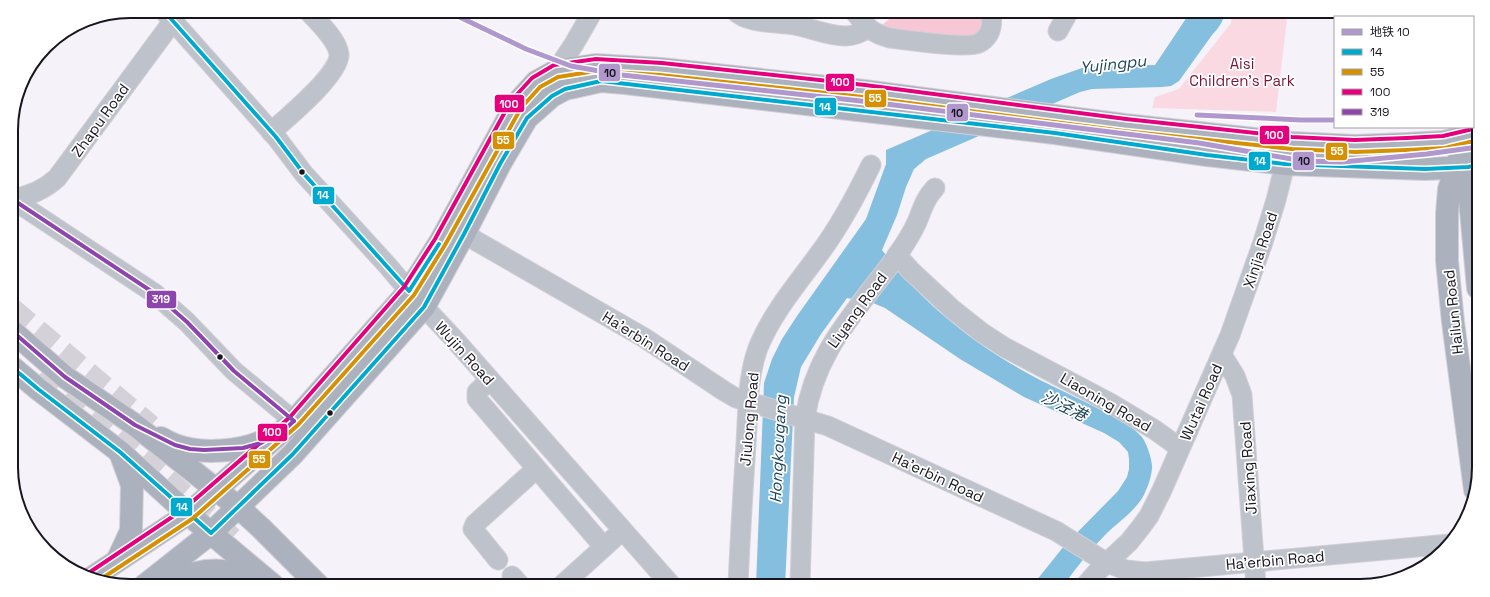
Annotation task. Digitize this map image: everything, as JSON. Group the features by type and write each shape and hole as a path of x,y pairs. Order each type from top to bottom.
{"main road":[{"path":"153,579 211,533 293,454 424,307 500,164 527,118 546,101 560,80 596,65 661,69 864,91 1292,144 1355,146 1444,142 1472,132"},
{"path":"97,574 188,514 289,426 408,291 440,242 516,104 536,82 560,80 601,81 1005,128 1284,164 1425,169 1467,167"},
{"name":"Hailun Road","path":"1472,132 1467,167 1472,222"},
{"name":"Hailun Road","path":"1467,167 1449,189 1447,214 1447,262 1453,322 1472,419"},
{"path":"18,336 65,377 135,425 238,508 261,528 312,579"},
{"path":"18,372 120,452 188,514 268,579"},
{"path":"135,425 175,445 190,449 204,450 243,448 261,443 289,426"},
{"path":"117,561 131,531 132,485 120,452"},
{"path":"178,579 193,573 212,570 231,572 249,579"}],"street":[{"name":"Zhapu Road","path":"18,197 36,192 57,178 168,18"},
{"name":"Wujin Road","path":"171,18 271,132 304,174 387,265 408,291 490,380 666,579"},
{"path":"271,132 316,91 335,68 339,55 334,42 314,18"},
{"path":"560,80 574,44 590,18"},
{"path":"750,18 762,21 793,18 846,36 861,33 868,28"},
{"path":"860,18 868,28 878,35 890,38 965,45 978,44 986,38 993,24 992,18"},
{"path":"1058,32 1065,18"},
{"name":"Xinjia Road","path":"1222,355 1263,242 1276,200 1284,164 1292,144"},
{"name":"Jiulong Road","path":"739,579 755,404 751,371 758,347 767,329 837,228 855,198 871,165"},
{"name":"Liyang Road","path":"800,579 801,417 816,376 827,352 842,327 894,259 912,232 923,205 935,188"},
{"path":"18,203 154,293 188,322 289,426"},
{"name":"Ha'erbin Road","path":"464,234 637,333 724,391 755,404 828,426 1056,531 1100,559 1126,570 1145,572 1440,545"},
{"name":"Liaoning Road","path":"894,259 911,271 952,309 981,332 1004,347 1128,413 1180,448"},
{"name":"Wutai Road","path":"1180,448 1222,355"},
{"name":"Jiaxing Road","path":"1222,355 1235,376 1242,395 1256,579"},
{"path":"490,380 477,392 477,399 604,547"},
{"path":"1089,579 1100,559 1129,542 1149,516 1180,448"},
{"path":"498,560 473,529 475,524 536,469"},
{"path":"569,579 622,531"}],"green space":[{"name":"Aisi Children's Park","path":"1231,18 1287,18 1276,112 1152,108 1155,97 1179,89 1231,23"}],"shaded area":[{"path":"890,18 984,18 985,27 966,41 877,29"}],"water":[{"path":"1186,18 1223,18 1219,27 1179,81 1171,86 1092,89 1080,92 926,159 914,169 882,250 898,270 934,307 974,340 1017,368 1119,420 1141,436 1149,451 1152,469 1148,485 1139,503 1094,546 1068,579 1038,579 1064,546 1118,491 1127,477 1129,469 1128,452 1119,442 1104,433 1024,397 960,359 885,308 873,303 847,298 821,334 801,367 794,397 785,579 756,579 764,383 772,359 782,339 866,219 886,164 886,150 1051,79 1082,68 1100,66 1155,65"}],"tunnel":[{"path":"18,314 151,426"},
{"path":"43,371 232,538"}],"metro line":[{"name":"10","path":"462,18 526,49 571,66 622,75 870,102 1199,143 1303,161 1342,162 1427,154 1472,148"},
{"name":"10","path":"1197,115 1301,120 1334,120"}],"transit line":[{"name":"14","path":"170,18 276,137 304,174 409,291 439,244"},
{"name":"100","path":"91,571 184,509 290,417 404,287 435,239 511,101 532,78 554,65 596,59 662,63 865,85 1126,119 1292,137 1355,140 1407,138 1443,136 1472,129"},
{"name":"55","path":"105,576 192,519 298,425 414,295 445,245 521,108 540,87 558,77 596,71 660,75 863,97 1124,131 1292,149 1355,152 1407,150 1445,148 1472,141"},
{"name":"14","path":"18,372 120,452 211,533 293,454 424,307 500,164 527,118 552,96 565,89 601,81 1055,133 1207,155 1285,164 1425,169 1472,166"},
{"name":"319","path":"18,203 154,293 187,322 234,371 294,421"},
{"name":"319","path":"18,336 65,377 135,425 175,445 190,449 204,450 243,448 261,443 284,430 294,421"}],"water label":[{"name":"Yujingpu","path":"1113,64"},
{"name":"沙泾港","path":"1064,406"},
{"name":"Hongkougang","path":"778,449"}]}
